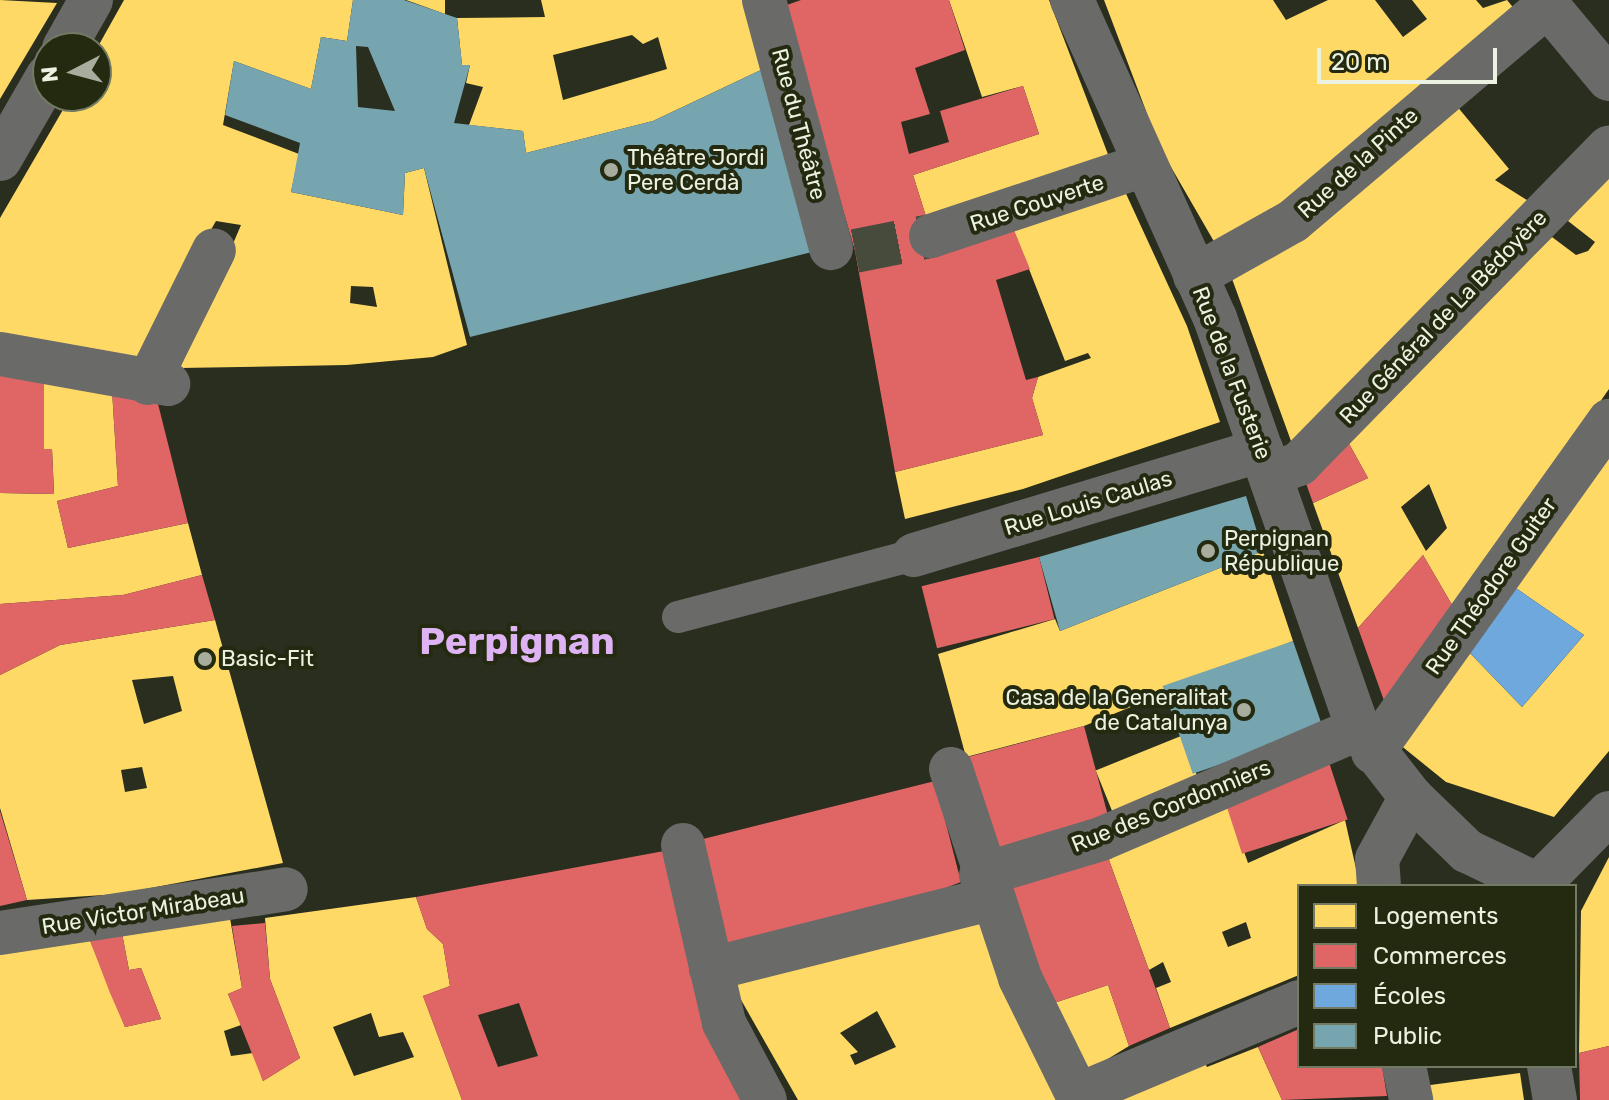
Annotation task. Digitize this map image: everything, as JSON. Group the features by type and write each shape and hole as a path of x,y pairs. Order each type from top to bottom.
{"street":[{"name":"Rue du Théâtre","path":"764,0 831,248"},
{"name":"Rue de la Fusterie","path":"1072,0 1141,166 1195,276 1266,462 1366,741"},
{"path":"72,32 87,2"},
{"path":"1546,3 1609,79"},
{"name":"Rue de la Pinte","path":"1195,276 1293,221 1546,3"},
{"path":"0,159 32,104"},
{"name":"Rue Général de La Bédoyère","path":"1266,462 1299,464 1609,147"},
{"name":"Rue Couverte","path":"931,236 1141,166"},
{"path":"0,354 158,384 214,250"},
{"name":"Rue Théodore Guiter","path":"1366,741 1609,421"},
{"name":"Rue Louis Caulas","path":"914,555 1266,462"},
{"path":"1366,741 1411,797 1467,851 1536,884"},
{"name":"Rue des Cordonniers","path":"711,969 985,887 1101,839 1366,741"},
{"path":"951,769 985,887 1079,1098 1297,1003"},
{"path":"1379,884 1377,859 1411,797"},
{"path":"1539,884 1609,813"},
{"path":"683,845 724,1023 765,1100"},
{"name":"Rue Victor Mirabeau","path":"0,933 286,889"},
{"path":"1549,1068 1555,1100"}],"lane":[{"path":"678,617 914,555"}],"building: Logements":[{"path":"0,0 57,3 40,32 32,32 32,45 0,99"},
{"path":"124,0 353,0 347,41 321,37 311,89 234,61 223,125 299,154 291,192 403,215 405,173 424,168 467,345 433,357 347,365 180,368 241,225 216,221 135,361 0,336 0,218 62,112 112,112 112,32 106,32","holes":["351,286 373,287 377,307 350,303"]},
{"path":"406,0 445,0 445,14"},
{"path":"541,0 743,0 767,67 653,121 526,153 523,131 469,125 483,87 466,83 470,65 462,65 457,18 545,17","holes":["632,35 643,44 658,37 667,69 563,100 553,55"]},
{"path":"949,0 1049,0 1114,170 929,226 913,175 1039,134 1023,86 982,97"},
{"path":"1104,0 1273,0 1286,20 1328,0 1375,0 1403,37 1427,19 1412,0 1476,0 1483,8 1507,0 1516,11 1287,205 1216,245 1160,148"},
{"path":"1451,99 1509,169 1495,180 1535,205 1295,452 1231,276"},
{"path":"1609,171 1609,389 1455,610 1423,555 1358,628 1313,503 1368,478 1347,440 1552,237 1576,255 1588,251 1595,242 1568,221","holes":["1429,484 1447,528 1426,551 1401,507"]},
{"path":"1122,185 1187,326 1220,422 1023,489 905,519 895,472 1043,435 1032,398 1038,377 1091,358 1088,353 1065,361 1011,223"},
{"path":"44,377 112,390 118,486 57,501 68,548 188,523 202,575 123,595 0,604 0,493 54,494 52,449 44,449"},
{"path":"1609,440 1609,751 1554,817 1446,782 1399,744 1466,649 1522,707 1584,635 1510,584"},
{"path":"1263,551 1293,641 1084,726 966,757 938,654 1055,619 1060,631"},
{"path":"215,620 283,863 119,894 27,900 0,808 0,675 60,645","holes":["173,676 182,711 144,724 132,680","142,767 147,788 125,792 121,770"]},
{"path":"1181,736 1200,782 1114,817 1096,770"},
{"path":"1225,798 1248,863 1345,820 1360,884 1297,884 1297,976 1170,1028 1156,988 1171,982 1163,962 1149,970 1105,849","holes":["1246,922 1251,938 1228,947 1222,932"]},
{"path":"1609,857 1609,1046 1579,1053 1581,911"},
{"path":"416,897 427,929 443,944 450,986 423,996 462,1100 0,1100 0,953 89,938 125,1027 161,1019 141,968 129,970 121,928 230,918 242,988 228,994 241,1025 224,1031 231,1056 253,1053 263,1081 300,1058 270,979 265,918","holes":["371,1013 379,1037 403,1032 414,1057 354,1076 333,1027"]},
{"path":"980,911 1062,1100 798,1100 728,977","holes":["877,1011 896,1047 855,1065 850,1055 858,1052 840,1033"]},
{"path":"1108,985 1129,1046 1083,1074 1051,1004"},
{"path":"1258,1047 1282,1100 1109,1100 1203,1060 1207,1067"},
{"path":"1520,1073 1524,1100 1425,1100 1423,1086"}],"building: Commerces":[{"path":"801,0 949,0 965,50 915,68 930,114 901,122 909,154 949,142 940,111 1023,86 1039,134 913,175 929,226 1011,223 1030,269 996,280 1026,380 1038,377 1032,398 1043,435 895,472 855,251 784,6"},
{"path":"0,370 44,377 44,449 52,449 54,494 0,493"},
{"path":"112,390 157,400 188,523 68,548 57,501 118,486"},
{"path":"1347,440 1368,478 1313,503 1303,475"},
{"path":"1423,555 1455,610 1387,709 1358,628"},
{"path":"1039,557 1054,619 937,648 922,586"},
{"path":"202,575 215,620 60,645 0,675 0,604 123,595"},
{"path":"1084,726 1109,821 992,852 966,758"},
{"path":"1326,753 1348,820 1242,854 1220,787"},
{"path":"935,781 961,882 893,908 725,946 703,839"},
{"path":"0,811 27,900 0,906"},
{"path":"1105,849 1170,1028 1129,1046 1108,985 1051,1004 1001,882"},
{"path":"664,851 742,1100 462,1100 423,996 450,986 443,944 427,929 416,897","holes":["519,1003 538,1056 498,1067 478,1015"]},
{"path":"265,923 270,979 300,1058 263,1081 228,994 242,988 232,926"},
{"path":"121,928 129,970 141,968 161,1019 125,1027 110,993 89,938"},
{"path":"1297,1030 1297,1068 1382,1068 1387,1096 1282,1100 1258,1047"},
{"path":"1609,1046 1609,1100 1580,1100 1579,1053"}],"building: Écoles":[{"path":"1510,584 1584,635 1522,707 1466,649"}],"building: Public":[{"name":"Théâtre Jordi Pere Cerdà","path":"353,0 404,0 457,18 462,65 470,65 454,123 523,131 526,153 653,121 767,67 820,250 470,337 424,168 405,173 403,215 291,192 300,143 225,115 234,61 311,89 321,37 347,41","holes":["356,46 368,47 395,111 358,107"]},
{"path":"1246,496 1263,551 1060,631 1039,557"},
{"name":"Casa de la Generalitat de Catalunya","path":"1293,641 1323,729 1193,774 1163,686"}],"tunnel":[{"path":"855,251 931,236"}],"place":[{"name":"Théâtre Jordi Pere Cerdà","path":"611,170"},
{"name":"Perpignan République","path":"1208,551"},
{"name":"Basic-Fit","path":"205,659"},
{"name":"Casa de la Generalitat de Catalunya","path":"1244,710"}],"district":[{"name":"Perpignan","path":"517,642"}]}
